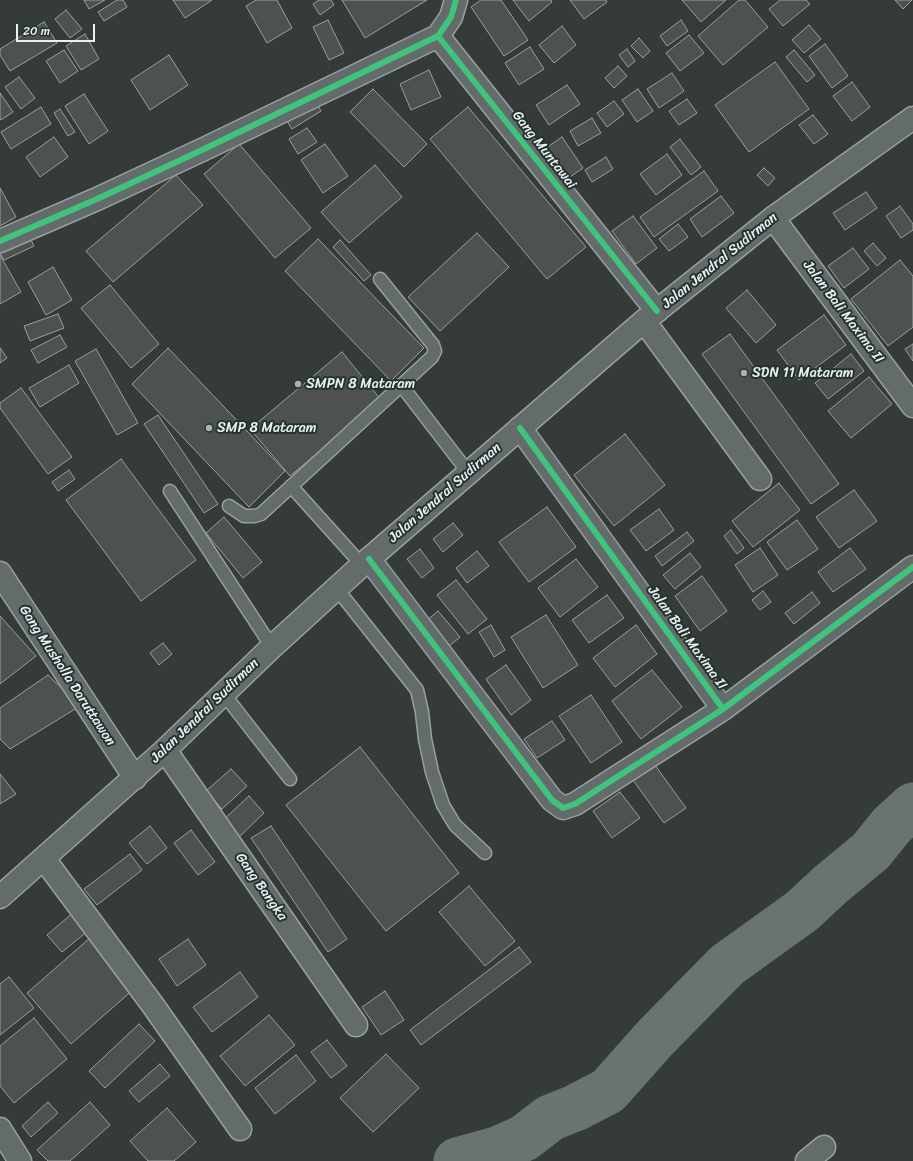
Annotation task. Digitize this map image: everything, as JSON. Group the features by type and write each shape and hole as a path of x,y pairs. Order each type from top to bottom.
{"main road":[{"path":"0,242 202,150 438,36 450,16 456,0"},
{"name":"Gang Muntawai","path":"438,36 651,316 760,479"},
{"name":"Jalan Jendral Sudirman","path":"0,897 135,778 272,647 365,562 468,472 651,316 772,218 913,118"},
{"name":"Jalan Bali Maxima II","path":"772,218 913,406"},
{"name":"Jalan Bali Maxima II","path":"520,428 723,709 913,566"},
{"path":"365,562 552,800 563,808 575,804 723,709"},
{"name":"Gang Musholla Daruttawon","path":"0,573 135,778"},
{"name":"Gang Bangka","path":"165,750 356,1025"},
{"path":"44,859 152,1004 240,1130"},
{"path":"0,1130 20,1161"},
{"path":"807,1161 824,1148"}],"lane":[{"path":"229,506 244,516 255,516 260,514 432,358 435,351 429,340 380,279"},
{"path":"401,385 468,472"},
{"path":"291,486 365,562"},
{"path":"170,491 272,647"},
{"path":"337,589 417,690 432,772 443,805 455,825 485,853"},
{"path":"223,694 290,779"}],"building":[{"path":"84,0 105,0 89,9"},
{"path":"117,0 123,0 127,7 104,21 98,12"},
{"path":"173,0 212,0 185,18"},
{"path":"256,0 277,0 292,28 267,43 246,6"},
{"path":"319,0 331,0 334,5 320,15 313,4"},
{"path":"342,0 427,0 365,38"},
{"path":"481,0 501,0 528,40 504,56 471,7"},
{"path":"513,0 551,0 552,2 529,21"},
{"path":"570,0 606,0 607,2 584,19"},
{"path":"682,0 726,0 701,22"},
{"path":"739,0 745,0 768,27 723,65 698,36"},
{"path":"780,0 806,0 810,4 783,26 769,9"},
{"path":"895,0 912,0 903,9"},
{"path":"66,10 82,29 70,38 55,19"},
{"path":"328,20 344,53 329,60 313,27"},
{"path":"681,20 688,31 667,46 660,36"},
{"path":"44,22 57,43 10,71 0,55 0,49"},
{"path":"809,25 821,39 804,53 792,40"},
{"path":"562,26 576,45 554,63 539,45"},
{"path":"85,34 99,59 81,70 66,46"},
{"path":"689,35 704,53 680,71 666,53"},
{"path":"639,38 650,51 643,58 631,46"},
{"path":"825,44 848,76 832,88 809,56"},
{"path":"530,47 544,69 519,85 505,63"},
{"path":"627,49 635,61 628,67 619,55"},
{"path":"64,50 78,71 60,83 46,61"},
{"path":"794,50 815,75 807,82 786,57"},
{"path":"169,55 188,85 150,110 131,80"},
{"path":"775,62 809,109 749,152 715,105"},
{"path":"618,66 627,76 614,88 605,78"},
{"path":"429,70 441,97 411,110 400,84"},
{"path":"672,73 684,91 659,108 647,89"},
{"path":"19,77 35,98 21,109 5,87"},
{"path":"852,82 870,107 852,121 833,96"},
{"path":"567,85 580,104 549,125 536,105"},
{"path":"373,89 427,144 404,167 350,112"},
{"path":"638,89 653,111 637,122 622,100"},
{"path":"0,93 13,112 1,120 0,119"},
{"path":"84,94 108,131 89,144 65,106"},
{"path":"687,99 697,113 679,125 669,111"},
{"path":"315,100 321,111 292,129 285,118"},
{"path":"614,101 624,114 607,127 597,113"},
{"path":"41,107 51,124 11,149 1,132"},
{"path":"468,107 586,247 547,279 430,139"},
{"path":"60,109 75,132 68,136 54,113"},
{"path":"813,115 828,134 814,144 799,125"},
{"path":"592,118 601,133 578,146 570,131"},
{"path":"307,128 317,142 298,154 289,139"},
{"path":"54,137 68,157 40,177 26,157"},
{"path":"562,137 583,168 567,179 546,148"},
{"path":"680,139 701,167 691,175 670,147"},
{"path":"239,144 311,228 275,258 204,174"},
{"path":"325,144 348,176 323,193 301,160"},
{"path":"667,154 682,175 656,195 640,174"},
{"path":"606,157 613,169 592,182 585,170"},
{"path":"375,165 402,197 349,243 321,212"},
{"path":"764,168 775,178 768,186 757,175"},
{"path":"704,171 718,191 654,237 640,217"},
{"path":"176,175 203,205 113,282 86,251"},
{"path":"0,188 16,217 0,226"},
{"path":"866,192 877,208 845,230 833,213"},
{"path":"721,196 734,213 702,237 690,219"},
{"path":"900,206 913,224 913,230 901,238 886,216"},
{"path":"633,216 657,248 636,264 612,231"},
{"path":"678,224 688,237 669,251 659,239"},
{"path":"27,232 34,246 4,260 0,253 0,244"},
{"path":"477,233 509,267 440,331 408,297"},
{"path":"318,239 424,348 391,381 285,271"},
{"path":"340,240 371,275 364,281 333,247"},
{"path":"873,243 886,258 877,266 864,251"},
{"path":"853,248 869,269 844,288 828,266"},
{"path":"0,255 21,292 0,304"},
{"path":"900,260 913,276 913,327 888,346 851,299"},
{"path":"53,267 72,300 46,315 28,282"},
{"path":"110,285 159,344 131,368 81,308"},
{"path":"747,290 776,325 756,343 726,308"},
{"path":"58,314 64,328 30,341 24,326"},
{"path":"824,315 846,345 799,380 777,350"},
{"name":"SDN 11 Mataram","path":"730,334 839,484 811,504 702,354"},
{"path":"60,335 67,347 38,363 31,350"},
{"path":"913,344 913,361 905,349"},
{"path":"0,348 7,358 0,363"},
{"name":"SMP 8 Mataram","path":"168,348 285,471 249,507 132,384"},
{"path":"96,349 138,423 117,435 75,361"},
{"name":"SMP 8 Mataram","path":"342,352 381,400 290,476 250,429"},
{"path":"851,354 864,371 828,399 815,383"},
{"path":"69,365 79,383 40,407 29,388"},
{"path":"869,377 892,404 851,438 828,411"},
{"path":"21,388 72,457 48,474 0,408 0,403"},
{"path":"158,415 218,504 204,513 144,424"},
{"path":"625,434 665,485 614,526 574,475"},
{"path":"121,459 196,560 141,601 66,500"},
{"path":"69,470 75,479 58,491 52,482"},
{"path":"779,483 800,510 753,547 732,521"},
{"path":"854,490 877,521 839,548 816,517"},
{"path":"547,507 576,547 529,582 499,542"},
{"path":"659,509 674,530 646,551 630,530"},
{"path":"224,517 262,562 243,578 206,533"},
{"path":"797,520 818,549 787,570 767,542"},
{"path":"453,523 463,535 443,552 433,539"},
{"path":"731,530 744,548 737,554 724,536"},
{"path":"687,532 694,541 662,566 655,556"},
{"path":"760,548 778,575 753,592 735,565"},
{"path":"850,548 866,569 833,592 818,572"},
{"path":"420,549 434,568 422,578 407,559"},
{"path":"477,551 489,566 467,583 456,568"},
{"path":"690,553 701,567 675,589 663,575"},
{"path":"576,559 598,587 560,617 538,588"},
{"path":"702,576 727,611 700,631 675,596"},
{"path":"456,580 487,619 468,634 437,595"},
{"path":"763,591 771,602 760,610 752,600"},
{"path":"812,592 820,603 794,624 785,613"},
{"path":"607,595 624,618 589,643 572,620"},
{"path":"438,611 460,637 447,648 425,622"},
{"path":"546,615 578,665 543,688 511,637"},
{"path":"0,616 36,656 0,684"},
{"path":"491,625 505,650 494,657 479,632"},
{"path":"636,625 657,654 615,687 593,658"},
{"path":"163,643 172,654 159,665 150,653"},
{"path":"506,665 531,700 511,715 486,679"},
{"path":"652,670 682,707 641,739 612,701"},
{"path":"48,675 80,706 10,749 0,739 0,708"},
{"path":"591,695 622,742 591,763 559,716"},
{"path":"552,721 565,740 537,758 524,739"},
{"path":"360,747 459,873 386,931 286,805"},
{"path":"652,761 686,808 664,823 630,776"},
{"path":"231,769 247,786 222,809 206,791"},
{"path":"0,774 16,794 0,804"},
{"path":"620,792 640,818 612,838 593,811"},
{"path":"249,796 264,813 238,838 222,821"},
{"path":"150,826 167,848 147,864 129,843"},
{"path":"271,826 347,939 328,952 251,838"},
{"path":"191,830 215,862 198,875 174,843"},
{"path":"130,854 142,870 97,905 84,889"},
{"path":"469,886 515,941 485,966 439,912"},
{"path":"74,912 89,930 62,952 47,935"},
{"path":"90,938 134,989 71,1044 27,993"},
{"path":"188,939 206,965 177,986 159,959"},
{"path":"519,947 531,962 421,1045 410,1030"},
{"path":"240,972 258,997 212,1032 193,1007"},
{"path":"9,977 34,1008 0,1035 0,984"},
{"path":"385,991 404,1020 381,1035 362,1007"},
{"path":"269,1015 295,1045 245,1086 220,1056"},
{"path":"34,1018 67,1059 14,1103 0,1086 0,1046"},
{"path":"139,1024 155,1041 105,1088 89,1071"},
{"path":"327,1040 347,1066 331,1078 311,1052"},
{"path":"386,1054 419,1088 373,1132 340,1098"},
{"path":"296,1055 316,1081 275,1114 255,1088"},
{"path":"160,1064 170,1076 139,1102 129,1091"},
{"path":"48,1102 58,1113 31,1137 22,1126"},
{"path":"90,1102 110,1125 70,1161 48,1161 37,1150"},
{"path":"167,1108 196,1142 174,1161 148,1161 130,1141"}],"waterway":[{"path":"457,1161 497,1150 524,1138 550,1118 575,1108 608,1091 656,1037 727,965 802,911 830,885 871,851 891,826 913,806"}],"cycle path":[{"path":"0,241 97,199 202,150 438,36 451,17 456,0"},
{"path":"438,36 657,311"},
{"path":"520,428 723,709 913,567"},
{"path":"369,559 552,800 563,808 575,804 723,709"}],"place":[{"name":"SDN 11 Mataram","path":"744,373"},
{"name":"SMPN 8 Mataram","path":"298,384"},
{"name":"SMP 8 Mataram","path":"209,428"}]}
